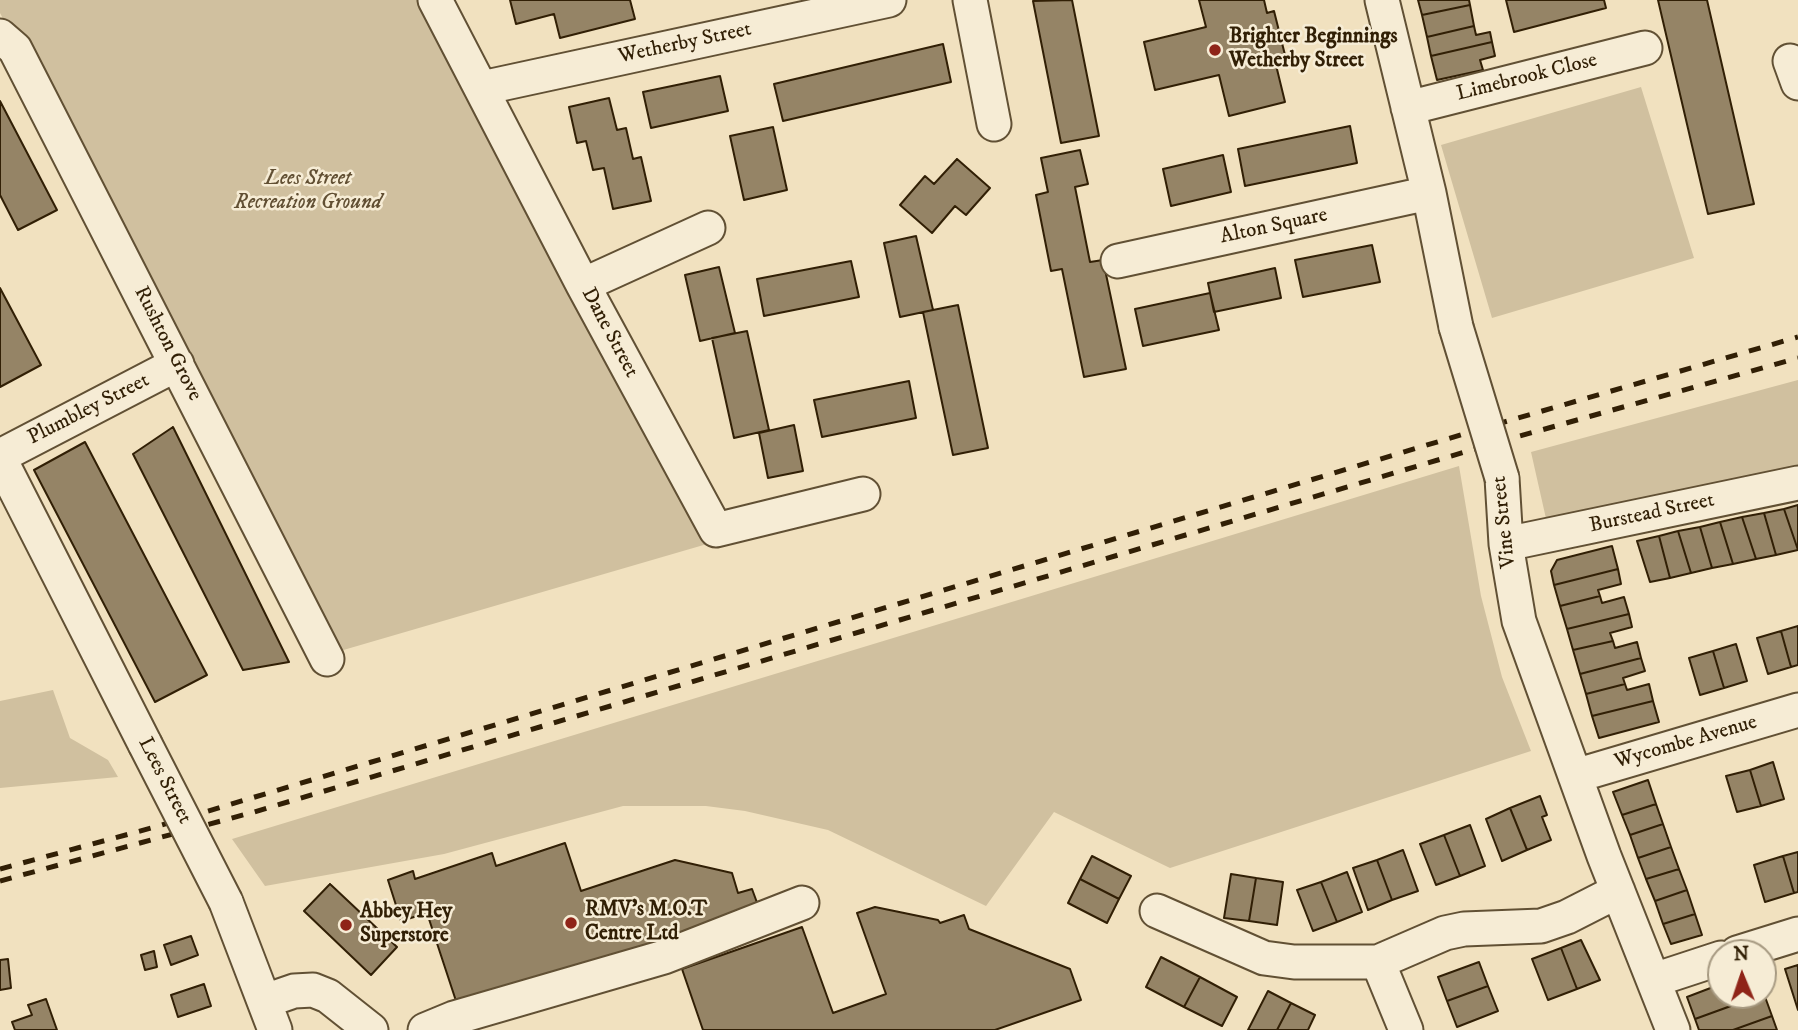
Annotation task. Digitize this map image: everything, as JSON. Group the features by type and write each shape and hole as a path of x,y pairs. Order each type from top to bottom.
{"street":[{"name":"Dane Street","path":"435,0 583,285 716,530 863,494"},
{"name":"Wetherby Street","path":"482,89 889,0"},
{"path":"970,0 994,124"},
{"name":"Vine Street","path":"1382,0 1429,193 1456,327 1502,478 1506,544 1515,607 1575,776 1673,1030"},
{"name":"Rushton Grove","path":"0,36 15,49 327,659"},
{"name":"Limebrook Close","path":"1408,108 1645,48"},
{"name":"Alton Square","path":"1118,261 1429,193"},
{"path":"583,285 708,228"},
{"name":"Plumbley Street","path":"0,457 177,364"},
{"name":"Lees Street","path":"0,457 226,902 270,1016 294,991 313,990 328,996 370,1030"},
{"name":"Burstead Street","path":"1506,544 1798,483"},
{"name":"Wycombe Avenue","path":"1575,776 1798,710"},
{"path":"1157,911 1264,958 1294,962 1378,962 1445,933 1464,929 1541,926 1567,917 1618,891"},
{"path":"425,1030 454,1018 664,957 802,903"},
{"path":"1777,941 1798,934"},
{"path":"1378,962 1406,1030"},
{"path":"1654,981 1707,963"}],"green space":[{"name":"Lees Street Recreation Ground","path":"0,0 419,0 707,544 340,651 0,13"},
{"path":"1641,87 1694,258 1492,318 1441,145"},
{"path":"1798,380 1798,465 1547,523 1531,452"},
{"path":"1459,466 1481,596 1502,677 1531,751 1170,868 1054,812 986,906 828,830 745,811 706,806 623,806 444,854 265,886 232,839"},
{"path":"53,690 70,738 108,760 118,777 0,788 0,701"}],"building":[{"path":"510,0 630,0 635,19 560,38 554,14 516,24"},
{"path":"1072,0 1099,136 1061,143 1033,1"},
{"name":"Brighter Beginnings Wetherby Street","path":"1199,0 1264,0 1267,13 1274,11 1286,59 1275,61 1285,102 1229,116 1219,75 1155,90 1144,42 1206,27"},
{"path":"1418,0 1469,0 1470,5 1422,15"},
{"path":"1506,0 1604,0 1606,8 1514,32"},
{"path":"1658,0 1707,0 1754,204 1708,214"},
{"path":"1470,5 1474,26 1427,37 1422,15"},
{"path":"1474,26 1476,35 1490,32 1492,42 1431,56 1427,37"},
{"path":"1492,42 1495,56 1480,60 1483,70 1437,80 1431,56"},
{"path":"943,44 951,82 783,121 774,84"},
{"path":"720,76 728,111 651,128 643,92"},
{"path":"609,98 617,130 626,128 633,159 641,157 651,201 613,209 604,168 593,170 586,141 577,143 569,107"},
{"path":"0,101 57,210 18,230 0,195"},
{"path":"1350,126 1357,163 1245,186 1238,149"},
{"path":"773,127 787,190 744,200 730,136"},
{"path":"1080,150 1088,184 1075,187 1090,262 1103,260 1126,369 1084,377 1062,269 1051,271 1036,195 1048,192 1041,158"},
{"path":"1223,155 1231,192 1171,206 1163,169"},
{"path":"957,159 990,188 966,215 955,206 932,233 900,205 925,176 934,184"},
{"path":"916,236 933,310 900,317 884,243"},
{"path":"1372,245 1380,282 1303,297 1295,260"},
{"path":"851,261 859,297 764,316 757,279"},
{"path":"719,267 735,333 700,341 685,275"},
{"path":"1275,268 1281,298 1214,312 1208,283"},
{"path":"0,288 41,365 0,387"},
{"path":"1210,293 1219,330 1143,346 1135,309"},
{"path":"958,305 988,448 953,455 923,312"},
{"path":"747,331 769,430 734,438 712,338"},
{"path":"909,381 916,418 822,437 814,400"},
{"path":"794,425 803,471 768,478 759,433"},
{"path":"173,427 289,662 243,670 133,454"},
{"path":"85,442 207,675 155,702 34,470"},
{"path":"1798,505 1798,550 1784,509"},
{"path":"1784,509 1798,550 1776,555 1764,513"},
{"path":"1764,513 1776,555 1756,559 1742,517"},
{"path":"1742,517 1756,559 1733,564 1720,522"},
{"path":"1720,522 1733,564 1712,568 1700,527"},
{"path":"1700,527 1712,568 1691,573 1678,531"},
{"path":"1678,531 1691,573 1670,578 1659,536"},
{"path":"1659,536 1670,578 1650,582 1637,541"},
{"path":"1612,546 1618,569 1554,585 1551,571 1557,560"},
{"path":"1618,569 1621,584 1598,590 1600,596 1560,606 1554,585"},
{"path":"1600,596 1602,603 1624,597 1629,614 1567,629 1560,606"},
{"path":"1629,614 1632,627 1610,633 1613,641 1573,650 1567,629"},
{"path":"1798,626 1798,665 1791,667 1781,631"},
{"path":"1781,631 1791,667 1768,674 1757,638"},
{"path":"1613,641 1615,648 1637,642 1641,658 1580,674 1573,650"},
{"path":"1736,644 1747,681 1724,688 1713,651"},
{"path":"1713,651 1724,688 1700,695 1689,658"},
{"path":"1641,658 1645,671 1623,678 1625,684 1586,694 1580,674"},
{"path":"1625,684 1627,690 1649,684 1653,701 1592,716 1586,694"},
{"path":"1653,701 1659,722 1599,738 1592,716"},
{"path":"1773,762 1784,799 1761,806 1750,770"},
{"path":"1750,770 1761,806 1737,812 1726,776"},
{"path":"1648,780 1656,804 1622,815 1613,792"},
{"path":"1540,796 1547,815 1542,817 1551,840 1527,850 1510,808"},
{"path":"1656,804 1663,824 1630,835 1622,815"},
{"path":"1510,808 1527,850 1502,861 1486,819"},
{"path":"1663,824 1671,847 1638,858 1630,835"},
{"path":"1470,825 1485,866 1460,876 1444,835"},
{"path":"1444,835 1460,876 1436,885 1420,844"},
{"name":"RMV's M.O.T Centre Ltd","path":"565,843 581,891 675,860 732,873 738,893 752,889 759,908 458,1007 427,913 401,921 388,880 413,871 415,879 492,853 496,866"},
{"path":"1671,847 1679,869 1646,879 1638,858"},
{"path":"1403,850 1418,891 1392,900 1377,860"},
{"path":"1798,852 1798,892 1794,893 1783,856"},
{"path":"1092,856 1131,876 1119,899 1080,879"},
{"path":"1783,856 1794,893 1765,902 1754,865"},
{"path":"1377,860 1392,900 1368,910 1353,868"},
{"path":"1679,869 1687,890 1655,901 1646,879"},
{"path":"1347,872 1362,912 1337,922 1321,882"},
{"path":"1231,874 1256,878 1249,921 1224,918"},
{"path":"1256,878 1283,882 1277,925 1249,921"},
{"path":"1080,879 1119,899 1107,923 1068,903"},
{"path":"1321,882 1337,922 1313,931 1297,890"},
{"name":"Abbey Hey Superstore","path":"330,884 397,947 371,975 304,911"},
{"path":"1687,890 1695,914 1663,924 1655,901"},
{"path":"875,907 938,920 940,923 964,915 969,929 1070,969 1081,1000 995,1030 703,1030 682,969 802,927 833,1013 886,994 857,913"},
{"path":"1695,914 1702,935 1671,944 1663,924"},
{"path":"191,936 198,955 171,965 164,945"},
{"path":"1581,940 1600,980 1577,989 1561,948"},
{"path":"1561,948 1577,989 1548,1000 1532,959"},
{"path":"154,951 157,967 145,970 141,955"},
{"path":"1161,957 1200,977 1184,1007 1146,987"},
{"path":"8,959 11,988 0,990 0,960"},
{"path":"1479,962 1488,986 1447,1001 1438,977"},
{"path":"1798,965 1798,1010 1785,969"},
{"path":"1200,977 1237,997 1222,1026 1184,1007"},
{"path":"204,984 211,1006 178,1017 171,995"},
{"path":"1488,986 1498,1011 1457,1027 1447,1001"},
{"path":"1707,989 1707,1009 1722,1009 1695,1019 1687,997"},
{"path":"1268,991 1291,1003 1277,1030 1248,1030"},
{"path":"46,999 57,1030 15,1030 12,1022 32,1015 28,1005"},
{"path":"1291,1003 1315,1015 1308,1030 1277,1030"},
{"path":"1723,1009 1769,1009 1772,1016 1733,1030 1699,1030 1695,1019"},
{"path":"1772,1016 1777,1030 1733,1030"}],"railway":[{"path":"0,869 155,827 1487,427 1798,337"},
{"path":"0,881 254,812 1495,443 1798,358"}],"place":[{"name":"Brighter Beginnings Wetherby Street","path":"1215,50"},
{"name":"RMV's M.O.T Centre Ltd","path":"571,923"},
{"name":"Abbey Hey Superstore","path":"346,925"}]}
